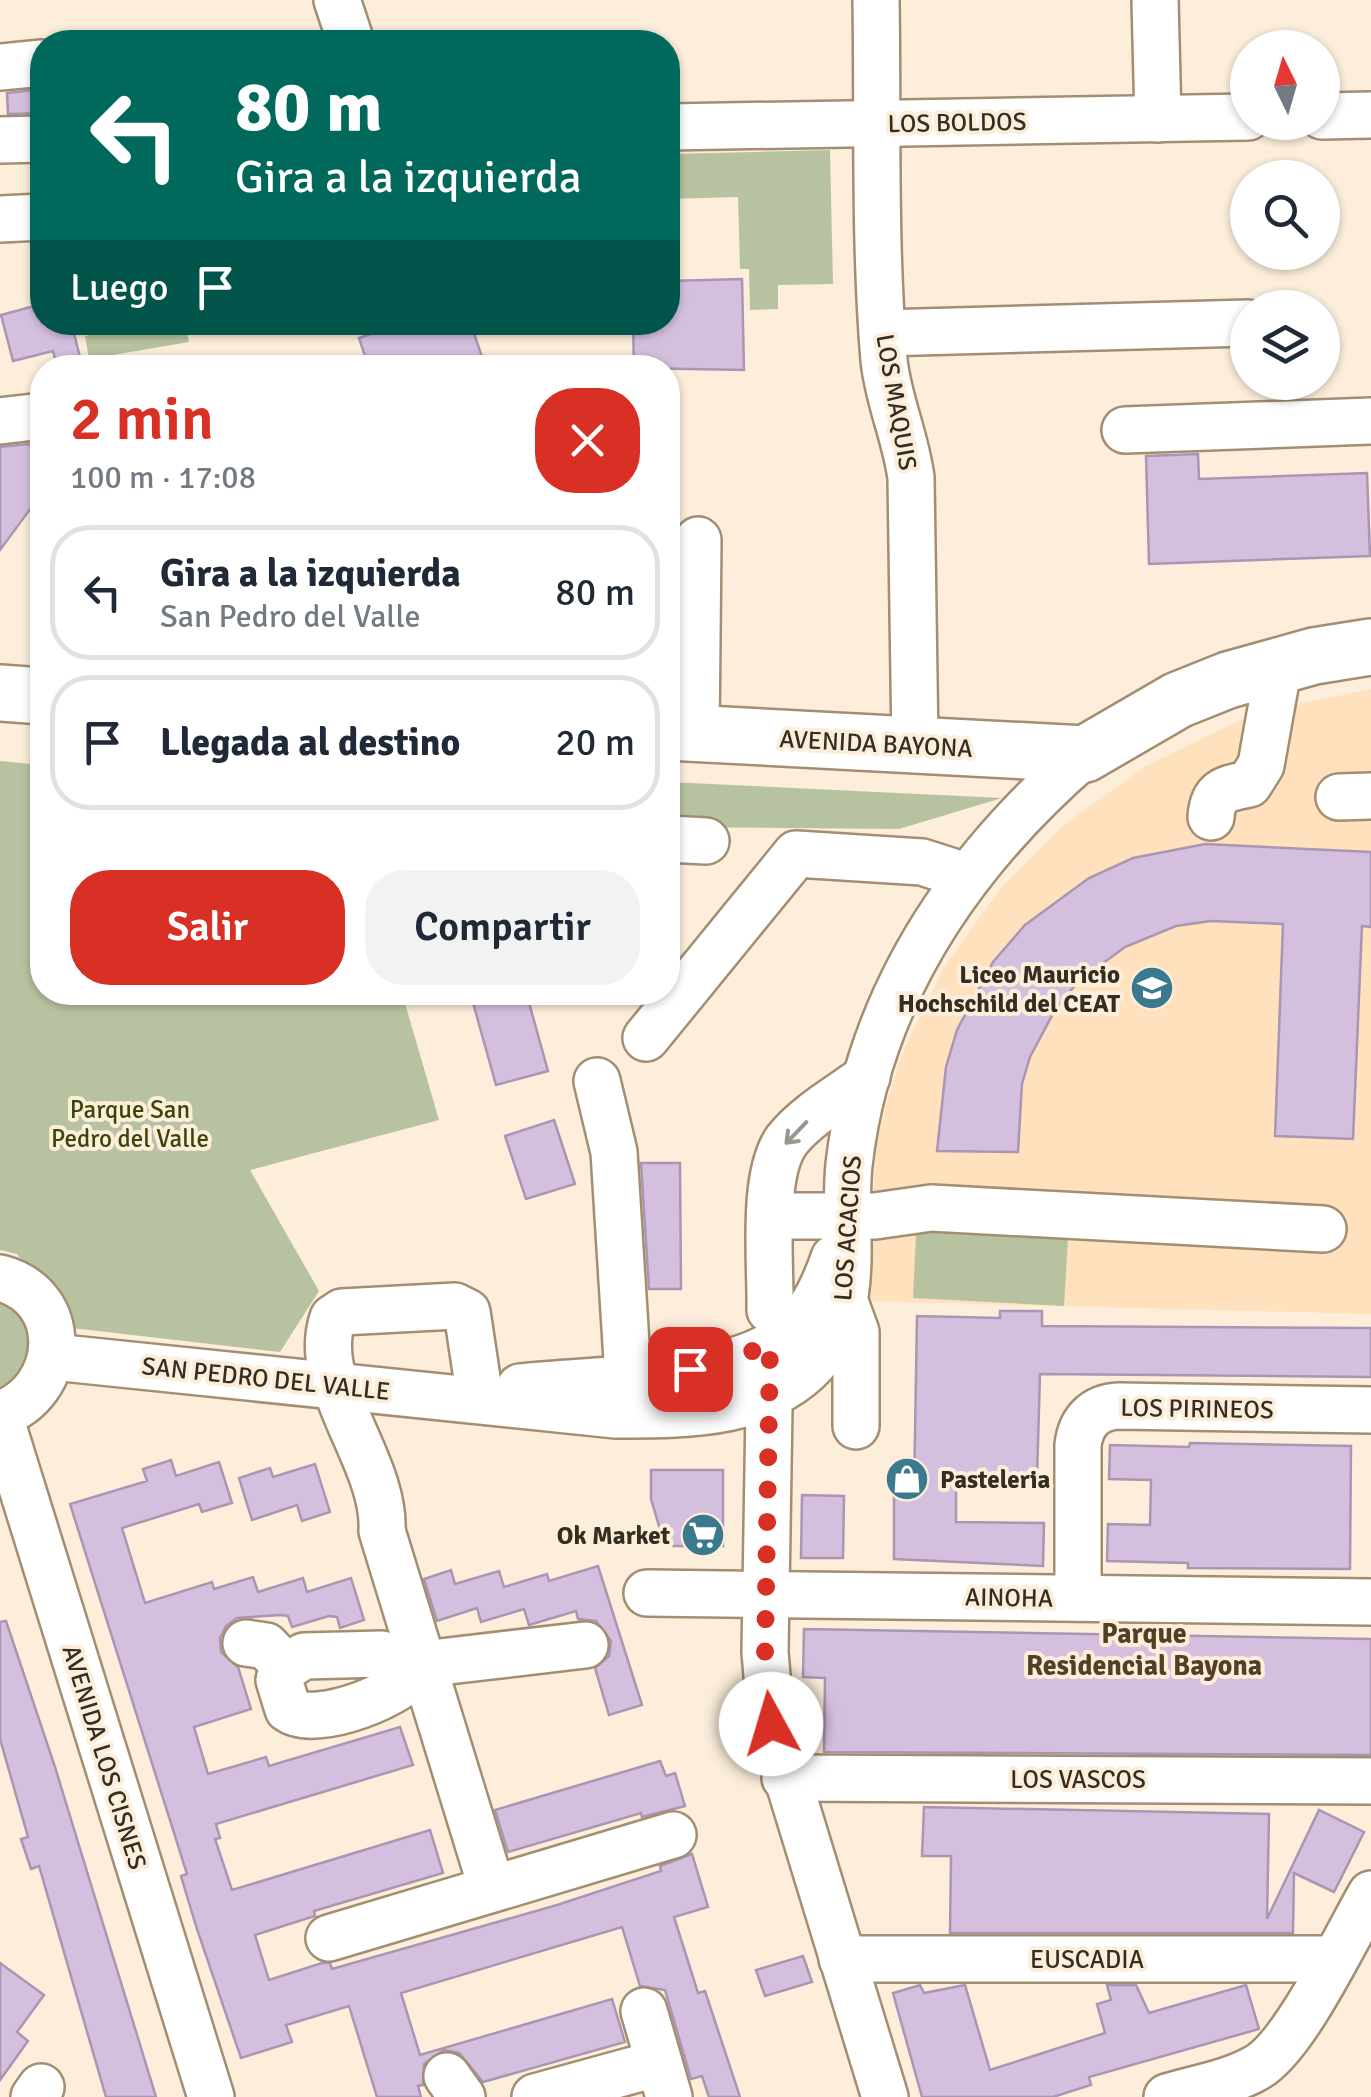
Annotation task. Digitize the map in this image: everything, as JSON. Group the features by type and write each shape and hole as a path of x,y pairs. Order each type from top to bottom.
{"main road":[{"name":"LOS ACACIOS","path":"1085,754 1178,700 1279,664 1371,648"},
{"path":"0,693 30,695"},
{"name":"AVENIDA BAYONA","path":"682,733 1085,754"}],"street":[{"path":"337,0 347,30"},
{"name":"LOS MAQUIS","path":"876,0 882,333 884,364 906,440 911,478 915,745"},
{"path":"1156,0 1158,118"},
{"path":"0,67 30,64"},
{"path":"1340,116 1371,115"},
{"name":"LOS BOLDOS","path":"680,127 1230,117"},
{"path":"0,140 30,139"},
{"path":"0,219 30,218"},
{"path":"882,333 1230,323"},
{"path":"0,421 30,417"},
{"path":"1125,430 1371,421"},
{"path":"682,733 698,540"},
{"path":"1211,817 1212,799 1220,790 1250,784 1261,766 1279,664"},
{"name":"LOS ACACIOS","path":"770,1394 795,1380 821,1354 845,1302 849,1246 846,1216 854,1134 867,1076 910,964 966,876 1004,830 1085,754"},
{"path":"680,996 796,854 922,862 966,876"},
{"path":"646,1038 673,1005"},
{"path":"867,1076 789,1138 774,1172 767,1691 785,1778 885,2097"},
{"path":"597,1081 614,1152 639,1388"},
{"path":"772,1216 846,1216 931,1208 1322,1228"},
{"name":"SAN PEDRO DEL VALLE","path":"53,1357 480,1398 513,1388 639,1388 726,1361 770,1328 816,1301 846,1216"},
{"path":"0,1278 28,1291 40,1304 49,1321 53,1357 48,1373 29,1400 0,1416"},
{"path":"845,1302 856,1332 856,1426"},
{"path":"480,1398 466,1312 455,1306 342,1312 329,1330 337,1384 353,1436 351,1470 358,1495 382,1531 492,1889"},
{"name":"SAN PEDRO DEL VALLE","path":"639,1388 707,1412 770,1394"},
{"name":"LOS PIRINEOS","path":"1078,1598 1079,1435 1098,1410 1119,1406 1371,1410"},
{"name":"AVENIDA LOS CISNES","path":"0,1416 211,2097"},
{"name":"AINOHA","path":"647,1593 1371,1602"},
{"path":"246,1644 274,1651 286,1667"},
{"path":"423,1664 412,1682 393,1693 283,1729 283,1702 278,1686 286,1667 318,1654 382,1654 423,1664 585,1645"},
{"name":"LOS VASCOS","path":"785,1778 1371,1781"},
{"path":"329,1938 673,1835"},
{"path":"1167,2097 1243,2074 1269,2060 1281,2048 1371,1894"},
{"name":"EUSCADIA","path":"842,1959 1333,1959"},
{"path":"535,2097 664,2080 644,2011"}],"shaded area":[{"name":"Liceo Mauricio Hochschild del CEAT","path":"1371,689 1371,1314 865,1301 877,1143 888,1097 903,1052 944,967 1000,889 1066,823 1146,766 1236,722 1283,707"}],"green space":[{"path":"830,150 833,284 778,285 778,309 750,310 749,269 740,269 738,197 680,199 680,154"},
{"path":"188,335 189,342 113,355 88,355 85,336"},
{"name":"Parque San Pedro del Valle","path":"0,761 30,764 30,1005 405,1005 439,1120 250,1170 319,1291 280,1352 63,1327 17,1254 0,1250"},
{"path":"680,783 1002,798 899,829 680,827"},
{"path":"917,1213 1069,1222 1064,1306 913,1298"},
{"path":"0,1295 13,1301 37,1349 0,1400"}],"building":[{"path":"30,90 30,113 8,114 7,93"},
{"path":"742,279 744,370 680,369 680,355 634,355 633,335 680,335 680,281"},
{"path":"30,307 30,335 74,335 79,355 54,355 53,351 13,361 1,315"},
{"path":"475,335 481,355 365,355 359,338"},
{"path":"30,445 30,509 0,550 0,447"},
{"path":"1198,454 1199,479 1367,473 1370,556 1149,564 1146,456"},
{"path":"1205,844 1371,852 1371,927 1362,926 1353,1139 1275,1136 1283,924 1211,921 1176,926 1125,947 1079,981 1056,1008 1030,1057 1022,1084 1018,1152 937,1151 946,1067 957,1030 993,962 1025,925 1089,878 1133,858"},
{"path":"474,1005 530,1005 548,1071 496,1085"},
{"path":"554,1120 575,1184 526,1199 505,1136"},
{"path":"641,1163 680,1163 681,1289 649,1289"},
{"path":"1000,1311 1042,1311 1042,1326 1371,1328 1371,1377 1040,1374 1037,1477 956,1475 956,1522 1044,1523 1043,1566 894,1559 894,1493 914,1494 917,1316 1000,1318"},
{"path":"1190,1443 1351,1446 1350,1569 1188,1568 1188,1563 1107,1561 1108,1524 1150,1525 1151,1480 1109,1479 1110,1445 1189,1447"},
{"path":"171,1460 176,1476 219,1462 232,1503 202,1512 199,1504 122,1528 145,1603 212,1582 214,1589 253,1577 258,1592 303,1578 307,1592 351,1578 364,1620 340,1628 337,1617 329,1616 292,1627 288,1616 280,1615 237,1618 226,1626 220,1638 221,1652 238,1667 251,1709 194,1727 208,1774 266,1757 269,1766 400,1727 413,1765 216,1824 220,1838 215,1839 232,1890 430,1830 443,1873 314,1911 315,1916 255,1935 269,1980 322,1963 330,1963 332,1969 557,1905 661,1871 660,1866 692,1854 708,1907 674,1917 698,1993 705,1991 740,2097 709,2097 702,2076 691,2079 665,1990 640,1986 622,1927 401,1993 420,2055 612,1999 625,2042 483,2082 459,2053 444,2050 424,2064 423,2085 418,2086 421,2097 377,2097 349,2006 286,2025 292,2042 241,2058 197,1929 181,1876 187,1874 70,1504 147,1481 143,1469"},
{"path":"315,1464 330,1512 302,1521 297,1505 252,1520 239,1478 270,1468 273,1477"},
{"path":"651,1470 723,1470 723,1546 665,1546 651,1499"},
{"path":"802,1495 844,1496 843,1558 801,1558"},
{"path":"598,1566 642,1705 609,1715 595,1668 609,1656 611,1641 596,1621 578,1619 576,1611 529,1625 524,1609 481,1622 477,1608 437,1621 424,1579 451,1570 455,1584 499,1571 504,1587 547,1574 549,1581"},
{"path":"6,1621 156,2097 106,2097 39,1866 31,1869 21,1839 28,1837 0,1739 0,1622"},
{"path":"804,1629 1371,1639 1371,1755 824,1752 825,1678 803,1677"},
{"path":"660,1761 666,1776 675,1773 685,1806 642,1817 641,1813 508,1852 495,1810"},
{"path":"924,1807 1269,1814 1267,1919 1319,1810 1364,1832 1334,1892 1294,1873 1293,1933 950,1933 951,1856 922,1856"},
{"path":"803,1956 812,1982 765,1996 756,1970"},
{"path":"0,1963 44,1995 17,2032 28,2041 0,2080"},
{"path":"920,1985 924,1993 965,1985 990,2070 1105,2033 1097,2004 1111,2000 1107,1985 1136,1985 1149,2013 1246,1985 1259,2029 1089,2077 1091,2085 1053,2097 922,2097 893,1993"}],"place":[{"name":"Liceo Mauricio Hochschild del CEAT","path":"1152,988"},
{"name":"Pasteleria","path":"907,1479"},
{"name":"Ok Market","path":"703,1535"}],"district":[{"name":"Parque Residencial Bayona","path":"1144,1649"}],"route":[{"path":"690,1369 770,1346 765,1652 771,1724"}]}
